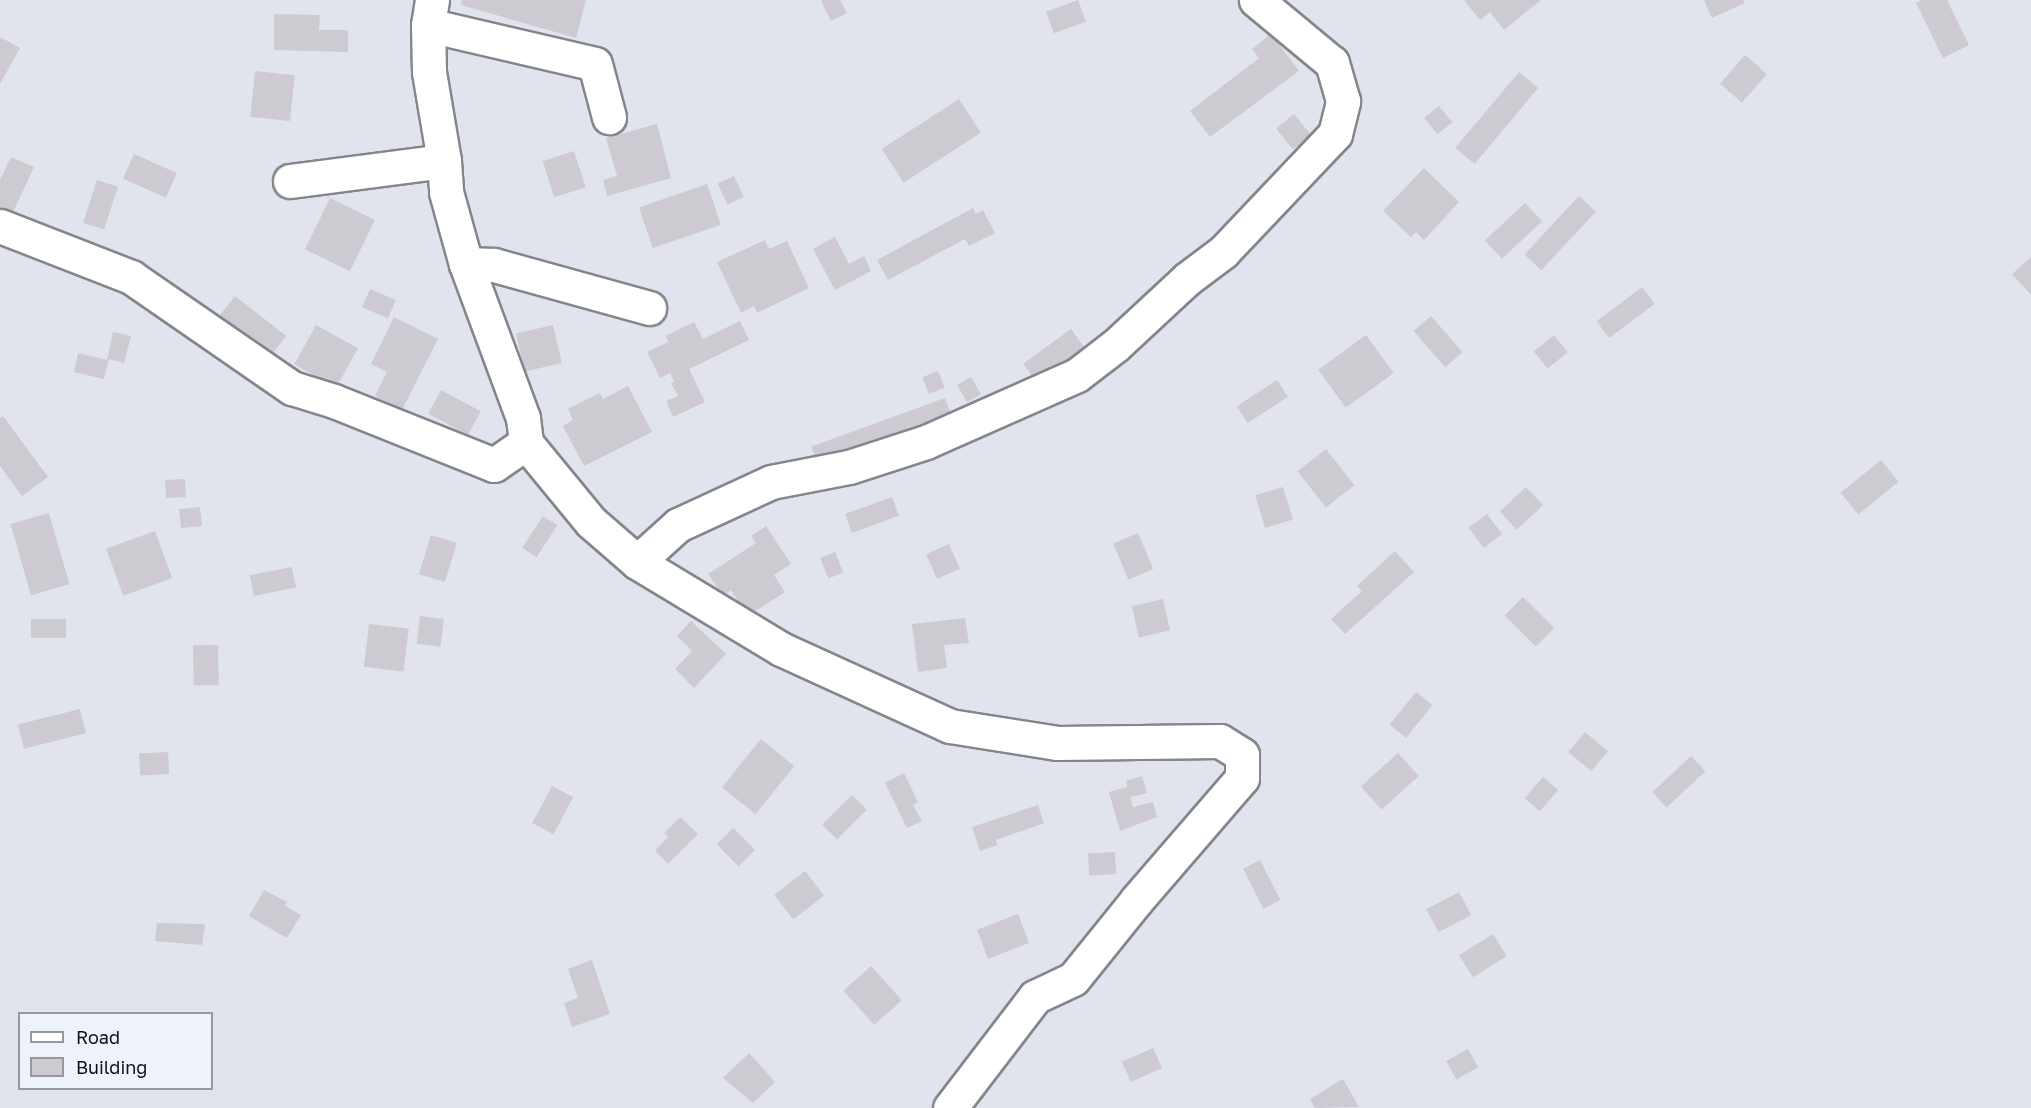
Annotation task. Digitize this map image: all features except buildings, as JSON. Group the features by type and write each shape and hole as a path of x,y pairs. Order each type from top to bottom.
{"street":[{"path":"637,562 678,525 771,482 849,467 926,442 1077,375 1116,345 1187,279 1223,252 1335,134 1343,101 1332,63 1257,0"},
{"path":"609,117 595,64 430,12 429,72 444,161 446,192 466,264 523,418 526,443 591,522 637,562 781,649 950,726 1057,743 1220,741 1242,755 1242,778 1136,901 1073,979 1035,997 950,1108"},
{"path":"290,181 444,161"},
{"path":"0,226 131,277 292,388 334,401 494,465 526,443"},
{"path":"466,264 494,265 649,308"}]}
